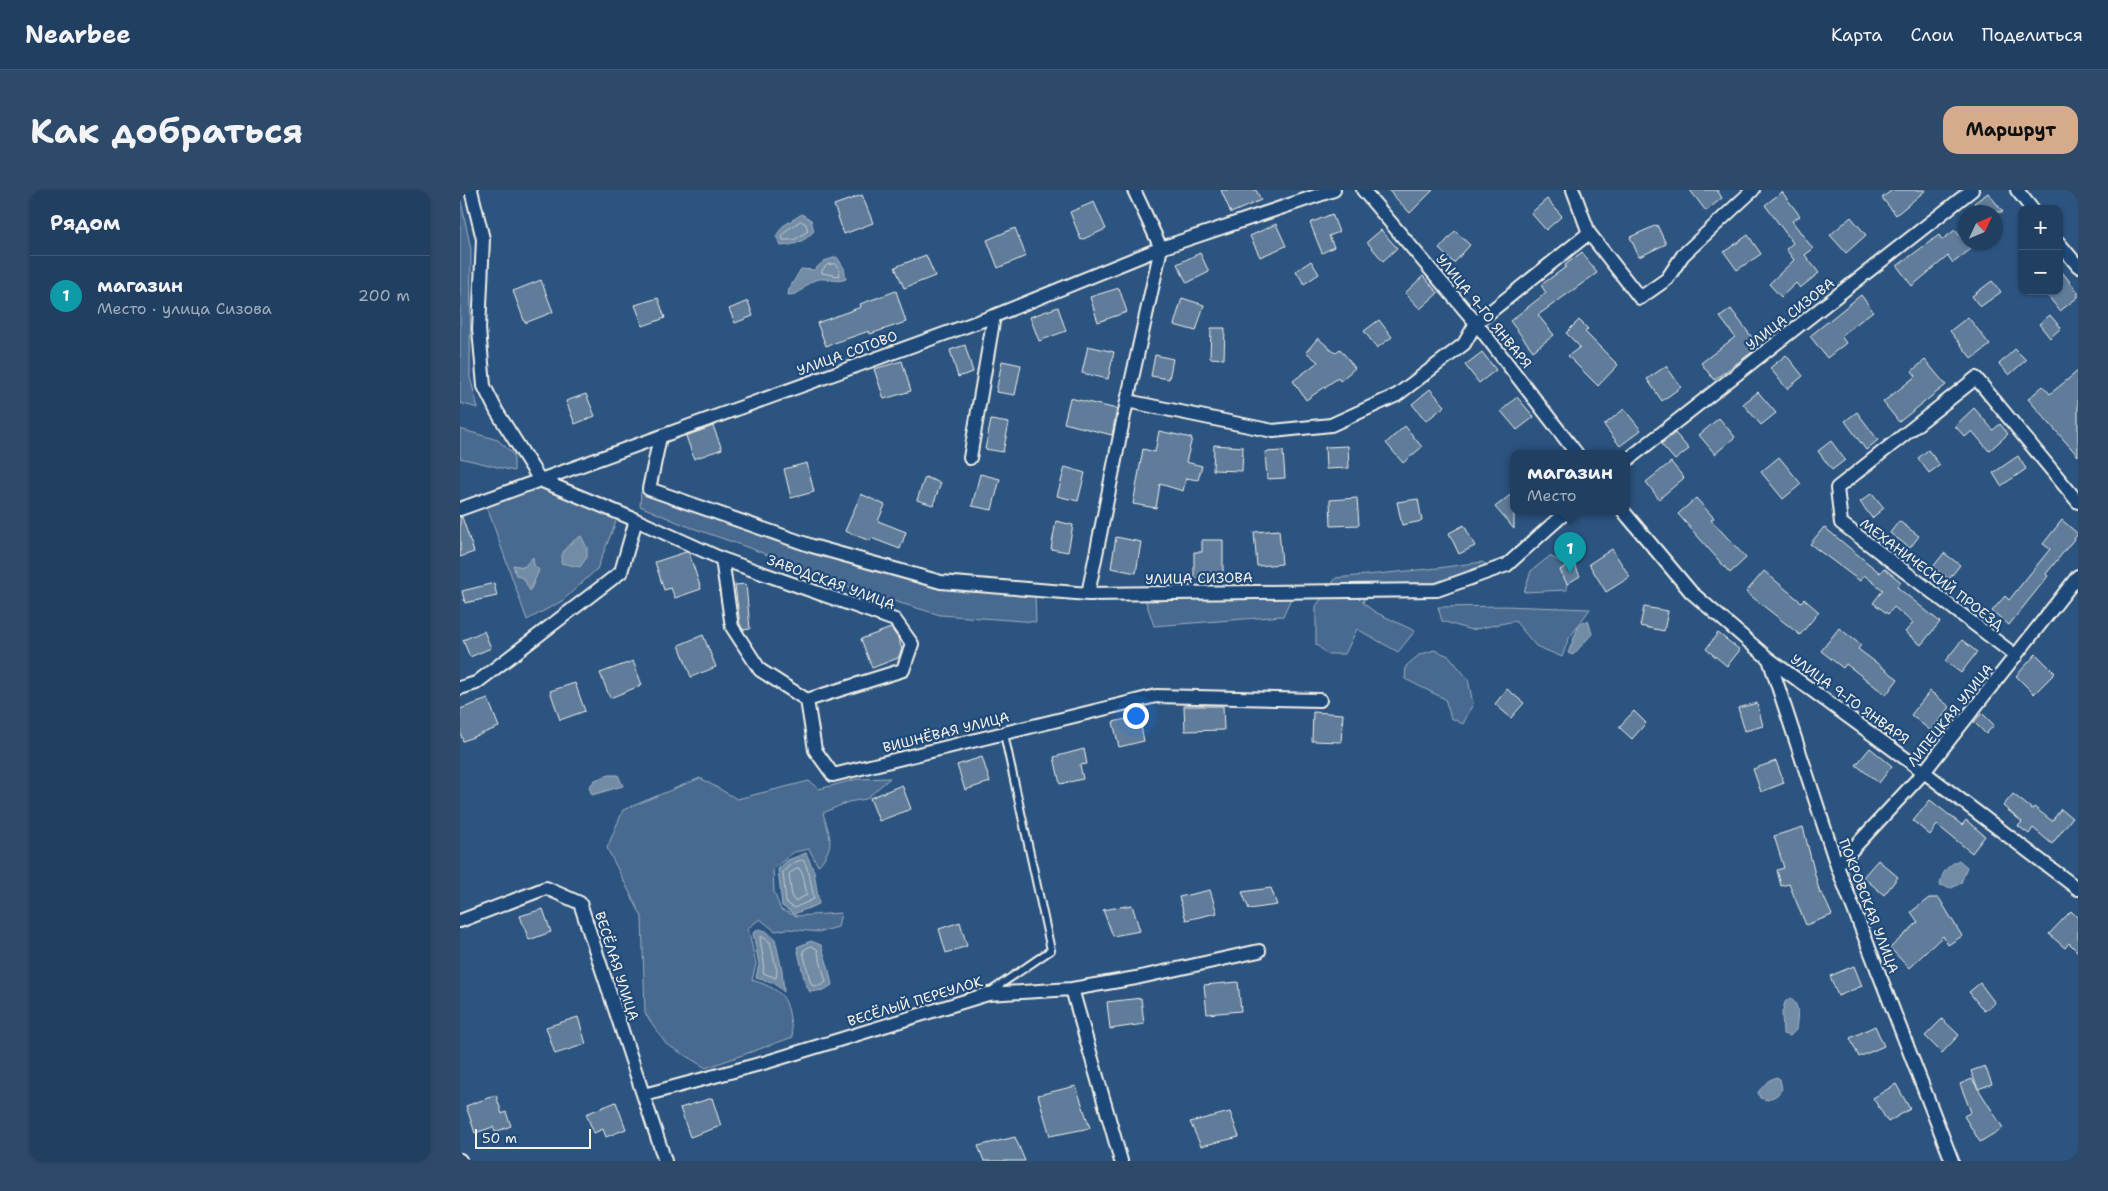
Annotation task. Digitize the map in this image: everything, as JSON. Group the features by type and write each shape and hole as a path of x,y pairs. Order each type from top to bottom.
{"street":[{"path":"471,190 483,239 479,329 484,386 497,412 540,480 636,520 722,559 732,627 760,670 807,700"},
{"path":"1088,594 1161,248 1134,190"},
{"name":"УЛИЦА СОТОВО","path":"460,509 994,316 1161,248 1334,190"},
{"name":"УЛИЦА 9-ГО ЯНВАРЯ","path":"1363,190 1476,323 1575,450"},
{"path":"1573,190 1589,232 1640,298 1667,279 1683,255 1753,190"},
{"name":"УЛИЦА СИЗОВА","path":"1630,458 1972,190"},
{"path":"2017,190 2029,205"},
{"path":"1127,402 1273,431 1331,425 1398,395 1464,344 1476,323 1589,232"},
{"path":"2063,248 2078,266"},
{"path":"970,458 994,316"},
{"name":"МЕХАНИЧЕСКИЙ ПРОЕЗД","path":"2016,656 1841,523 1837,488 1976,378 2078,502"},
{"name":"УЛИЦА СИЗОВА","path":"660,437 649,489 812,546 941,582 1088,594 1438,590 1507,565 1563,515"},
{"name":"УЛИЦА 9-ГО ЯНВАРЯ","path":"1627,515 1691,592 1769,659 1924,772 2078,889"},
{"path":"460,688 476,683 622,572 636,520"},
{"name":"ЗАВОДСКАЯ УЛИЦА","path":"722,559 895,620 912,644 903,670 807,700"},
{"name":"ЛИПЕЦКАЯ УЛИЦА","path":"1837,866 1924,772 2078,576"},
{"name":"ПОКРОВСКАЯ УЛИЦА","path":"1769,659 1837,866 1952,1161"},
{"name":"ВИШНЁВАЯ УЛИЦА","path":"807,700 815,750 832,775 1156,696 1320,700"},
{"name":"ВЕСЁЛАЯ УЛИЦА","path":"460,921 546,888 580,903 665,1161"},
{"name":"ВЕСЁЛЫЙ ПЕРЕУЛОК","path":"644,1095 767,1062 988,994 1072,989 1136,978 1259,951"},
{"path":"1072,989 1121,1161"}],"lane":[{"path":"988,994 1051,950 1004,734"}],"shaded area":[{"path":"460,196 471,250 470,377 478,408 460,403"},
{"path":"460,429 498,440 514,455 514,471 460,458"},
{"path":"542,487 617,519 597,569 562,601 527,620 487,507"},
{"path":"641,492 821,555 926,585 964,592 1035,594 1036,622 940,615 857,590 755,550 684,525 640,506"},
{"path":"1550,556 1566,565 1567,590 1524,592 1531,571"},
{"path":"1482,562 1487,565 1445,586 1364,599 1363,603 1375,612 1415,631 1398,652 1357,629 1345,654 1327,654 1316,644 1316,606 1336,578"},
{"path":"1292,596 1283,616 1154,626 1145,599"},
{"path":"1504,606 1590,609 1568,640 1562,657 1536,646 1515,621 1471,630 1442,621 1438,607"},
{"path":"1434,650 1449,656 1468,679 1473,704 1463,724 1451,718 1445,699 1405,679 1406,666 1419,655"},
{"path":"700,778 737,799 809,781 819,789 857,779 890,778 866,799 848,802 823,813 830,841 827,853 818,866 809,849 794,852 773,869 774,892 781,910 797,916 841,913 838,927 820,932 788,929 775,931 760,919 748,928 756,964 752,980 774,989 780,994 787,1006 793,1037 706,1068 666,1044 645,1013 642,917 607,848 623,810"}],"water":[{"path":"802,214 811,220 814,231 807,238 799,242 781,246 776,236 783,226"},
{"path":"837,257 844,268 846,279 838,281 815,280 797,293 788,295 789,289 801,269 814,270 824,261"},
{"path":"581,536 587,548 587,557 580,567 561,563 564,550"},
{"path":"533,557 534,565 539,570 530,591 524,579 516,575 513,565 524,567"},
{"path":"1588,620 1592,634 1573,655 1568,653 1579,625"},
{"path":"608,775 618,775 623,786 592,795 589,787 595,780"},
{"path":"806,853 814,871 819,904 794,914 782,906 778,869 788,860"},
{"path":"1959,860 1967,867 1961,883 1952,888 1940,885 1946,870"},
{"path":"759,929 766,931 775,939 782,970 784,992 774,983 756,978 759,964 753,933"},
{"path":"811,941 821,945 832,985 824,990 810,992 805,983 797,947"},
{"path":"1790,998 1796,1004 1797,1012 1796,1030 1790,1036 1783,1034 1782,1013 1785,1002"},
{"path":"1776,1077 1780,1079 1782,1089 1777,1095 1768,1100 1760,1098 1758,1092 1768,1081"}],"building":[{"path":"1221,190 1256,190 1261,200 1231,213"},
{"path":"1388,190 1433,190 1410,213"},
{"path":"1690,190 1717,190 1722,198 1706,211"},
{"path":"1892,190 1926,190 1896,215 1882,198"},
{"path":"1782,192 1800,216 1792,221 1813,249 1805,255 1819,273 1800,288 1796,283 1781,297 1769,284 1794,260 1786,249 1793,243 1765,205"},
{"path":"1988,193 1997,205 1976,205 1974,203"},
{"path":"862,195 873,223 844,234 834,205"},
{"path":"1547,199 1562,216 1546,230 1531,213"},
{"path":"1094,202 1106,229 1081,240 1070,212"},
{"path":"1332,214 1339,232 1329,236 1334,247 1322,253 1310,223"},
{"path":"1851,217 1866,235 1846,253 1830,235"},
{"path":"1276,224 1286,246 1260,257 1250,236"},
{"path":"1657,225 1666,244 1639,257 1630,237"},
{"path":"1015,228 1026,256 998,268 987,240"},
{"path":"1381,230 1397,248 1383,261 1367,242"},
{"path":"1955,230 1958,234 1958,250 1970,250 1953,263 1948,256 1912,286 1897,266 1939,235 1942,240"},
{"path":"1455,231 1470,245 1454,263 1439,249"},
{"path":"1748,235 1761,254 1737,270 1724,252"},
{"path":"1582,252 1597,273 1538,315 1554,335 1533,351 1510,321 1546,293 1541,285 1566,267 1565,265"},
{"path":"1200,253 1209,272 1187,283 1177,264"},
{"path":"926,255 935,276 904,288 895,267"},
{"path":"1311,261 1319,274 1304,284 1296,271"},
{"path":"2063,273 2078,292 2078,297 2060,311 2047,295 2063,295"},
{"path":"1423,276 1438,293 1420,309 1405,293"},
{"path":"541,280 553,312 525,323 513,291"},
{"path":"1992,281 2001,292 1980,307 1972,296"},
{"path":"1119,288 1127,312 1098,322 1090,297"},
{"path":"896,291 906,322 870,334 869,331 826,346 817,323 861,307 860,304"},
{"path":"1861,295 1873,311 1841,336 1846,343 1827,358 1810,336"},
{"path":"658,298 665,318 643,326 635,305"},
{"path":"1182,298 1204,305 1196,331 1174,325"},
{"path":"748,301 753,316 735,323 729,309"},
{"path":"1058,307 1066,331 1039,341 1030,317"},
{"path":"1731,309 1759,347 1714,380 1701,363 1735,337 1720,317"},
{"path":"2050,315 2061,328 2050,338 2039,324"},
{"path":"1968,317 1990,345 1972,359 1950,331"},
{"path":"1379,320 1392,337 1377,348 1364,331"},
{"path":"1579,320 1588,329 1585,332 1618,365 1598,386 1568,356 1580,347 1566,333"},
{"path":"1211,328 1225,328 1224,359 1210,358"},
{"path":"1318,338 1335,353 1340,349 1355,368 1340,381 1338,378 1306,400 1293,381 1318,362 1306,352"},
{"path":"965,345 973,372 958,377 950,350"},
{"path":"1088,346 1114,352 1108,379 1082,373"},
{"path":"2015,349 2026,360 2009,375 1999,364"},
{"path":"1482,352 1496,370 1479,383 1465,365"},
{"path":"1155,355 1173,359 1169,379 1151,376"},
{"path":"1786,355 1803,376 1787,389 1770,368"},
{"path":"1925,360 1946,385 1899,422 1883,402 1916,376 1912,371"},
{"path":"902,361 911,391 884,399 874,369"},
{"path":"1002,361 1021,365 1015,395 996,392"},
{"path":"1666,366 1681,387 1662,401 1647,379"},
{"path":"2078,371 2078,456 2028,399 2043,386 2050,394"},
{"path":"1430,389 1445,406 1426,421 1412,404"},
{"path":"1758,392 1776,413 1761,425 1743,404"},
{"path":"586,394 595,416 575,424 566,401"},
{"path":"1517,397 1534,417 1517,430 1501,411"},
{"path":"1070,398 1117,409 1112,435 1064,423"},
{"path":"1974,408 1993,430 2000,424 2008,434 1989,451 1972,431 1965,437 1955,426"},
{"path":"1624,409 1641,430 1620,446 1604,425"},
{"path":"1857,412 1878,440 1866,450 1845,421"},
{"path":"1719,418 1735,437 1715,454 1699,435"},
{"path":"991,420 1009,423 1003,452 985,449"},
{"path":"713,426 722,449 694,459 686,436"},
{"path":"1405,426 1422,447 1403,463 1386,443"},
{"path":"1159,431 1192,438 1186,462 1202,466 1198,480 1186,478 1183,491 1160,484 1156,508 1133,504 1143,449 1155,452"},
{"path":"1675,433 1689,449 1675,460 1661,444"},
{"path":"1831,441 1845,460 1832,470 1818,451"},
{"path":"1214,445 1243,447 1242,471 1213,470"},
{"path":"1348,446 1349,468 1326,469 1325,447"},
{"path":"1928,450 1940,465 1929,473 1918,458"},
{"path":"1283,451 1285,478 1267,479 1265,452"},
{"path":"2018,456 2026,469 2001,486 1993,473"},
{"path":"1779,457 1801,484 1783,499 1761,472"},
{"path":"1671,462 1684,478 1659,499 1646,482"},
{"path":"807,463 814,492 791,498 784,469"},
{"path":"1065,467 1085,473 1078,501 1057,496"},
{"path":"980,474 1000,479 992,510 972,506"},
{"path":"925,477 941,483 933,505 917,500"},
{"path":"1872,493 1884,508 1872,518 1860,502"},
{"path":"861,494 885,505 878,521 906,532 900,549 871,538 870,541 845,531"},
{"path":"1510,495 1510,515 1514,515 1514,529 1495,507"},
{"path":"1357,498 1359,525 1331,526 1330,500"},
{"path":"1696,498 1714,518 1711,520 1746,558 1730,573 1678,514"},
{"path":"1418,499 1422,521 1402,525 1397,502"},
{"path":"460,517 462,517 474,552 460,557"},
{"path":"2062,520 2078,534 2009,625 1992,611 2005,596 2009,600 2050,549 2043,544"},
{"path":"1056,521 1073,525 1068,552 1051,549"},
{"path":"1899,521 1919,536 1910,548 1890,533"},
{"path":"1464,525 1475,546 1459,554 1449,533"},
{"path":"1824,527 1880,573 1884,568 1901,582 1897,587 1940,622 1921,645 1905,632 1913,623 1894,607 1888,614 1873,603 1883,590 1864,575 1860,581 1810,544"},
{"path":"1279,530 1282,564 1257,566 1254,532"},
{"path":"1116,537 1141,542 1136,573 1111,568"},
{"path":"1202,540 1223,540 1223,578 1194,578 1194,552 1202,552"},
{"path":"1612,549 1630,577 1606,592 1589,564"},
{"path":"686,552 689,553 701,589 675,598 671,588 664,590 655,562"},
{"path":"1944,553 1960,565 1949,579 1933,567"},
{"path":"1573,562 1580,576 1567,584 1560,570"},
{"path":"1764,571 1801,602 1804,599 1819,612 1800,635 1746,592"},
{"path":"494,583 497,596 465,603 462,591"},
{"path":"746,584 750,629 743,630 740,624 735,585"},
{"path":"1644,607 1668,611 1664,631 1640,626"},
{"path":"891,628 898,638 902,649 898,658 872,668 861,639"},
{"path":"1839,628 1861,645 1858,649 1898,679 1886,695 1846,664 1843,668 1821,651"},
{"path":"484,631 491,648 470,657 463,640"},
{"path":"1718,633 1740,650 1727,666 1706,649"},
{"path":"703,635 716,667 691,677 679,645"},
{"path":"1962,640 1977,652 1961,673 1945,661"},
{"path":"2036,654 2055,673 2034,694 2016,676"},
{"path":"633,661 642,685 610,698 600,673"},
{"path":"575,683 585,711 560,720 550,691"},
{"path":"1507,689 1524,703 1511,718 1495,704"},
{"path":"1930,691 1950,707 1931,731 1911,715"},
{"path":"488,699 499,727 463,741 460,732 460,709"},
{"path":"1757,703 1763,726 1745,731 1738,708"},
{"path":"1184,706 1223,706 1224,730 1185,731"},
{"path":"1634,711 1646,723 1632,739 1619,727"},
{"path":"1313,712 1343,714 1341,742 1312,741"},
{"path":"1982,713 1994,725 1986,734 1974,722"},
{"path":"1139,716 1144,741 1119,747 1113,722"},
{"path":"1870,748 1892,766 1879,783 1856,765"},
{"path":"1084,749 1087,764 1080,765 1083,779 1060,784 1054,757"},
{"path":"982,757 990,782 965,790 957,765"},
{"path":"1776,761 1784,783 1761,792 1753,769"},
{"path":"902,785 911,809 879,821 870,798"},
{"path":"2013,794 2032,809 2034,807 2052,821 2061,809 2072,818 2052,844 2033,828 2029,834 2018,826 2022,822 2003,806"},
{"path":"1930,800 1962,825 1966,820 1985,836 1972,853 1937,825 1930,835 1913,821"},
{"path":"1803,827 1820,894 1822,893 1832,915 1806,925 1789,884 1781,886 1777,870 1784,868 1774,836"},
{"path":"1878,860 1898,877 1884,895 1863,877"},
{"path":"1271,888 1277,905 1249,909 1242,892"},
{"path":"1210,890 1217,913 1186,920 1179,897"},
{"path":"1929,898 1939,898 1962,936 1948,945 1943,936 1909,968 1890,948 1918,922 1911,912"},
{"path":"1132,905 1140,931 1113,936 1103,910"},
{"path":"543,909 551,932 529,940 520,916"},
{"path":"2071,911 2078,918 2078,952 2069,943 2065,948 2049,934"},
{"path":"960,922 967,946 946,953 939,929"},
{"path":"1854,966 1862,986 1838,996 1830,976"},
{"path":"1238,982 1241,1011 1207,1014 1204,985"},
{"path":"1980,983 1995,1003 1984,1011 1969,992"},
{"path":"1141,998 1144,1024 1110,1029 1107,1002"},
{"path":"578,1017 586,1044 555,1054 546,1027"},
{"path":"1942,1019 1959,1035 1942,1053 1925,1036"},
{"path":"1875,1026 1884,1046 1859,1057 1850,1038"},
{"path":"1985,1066 1992,1084 1978,1089 1971,1071"},
{"path":"1972,1079 2003,1128 1980,1142 1964,1116 1971,1112 1960,1084"},
{"path":"1896,1084 1910,1109 1888,1122 1873,1098"},
{"path":"1076,1086 1090,1128 1050,1136 1038,1095"},
{"path":"496,1095 502,1114 506,1112 511,1126 495,1132 493,1127 475,1133 466,1106"},
{"path":"712,1098 721,1126 690,1137 680,1108"},
{"path":"616,1102 626,1129 606,1137 603,1129 594,1133 586,1114"},
{"path":"1230,1112 1239,1137 1201,1146 1190,1122"},
{"path":"1015,1137 1025,1161 984,1161 978,1146"}],"place":[{"name":"магазин","path":"1570,573"}]}
